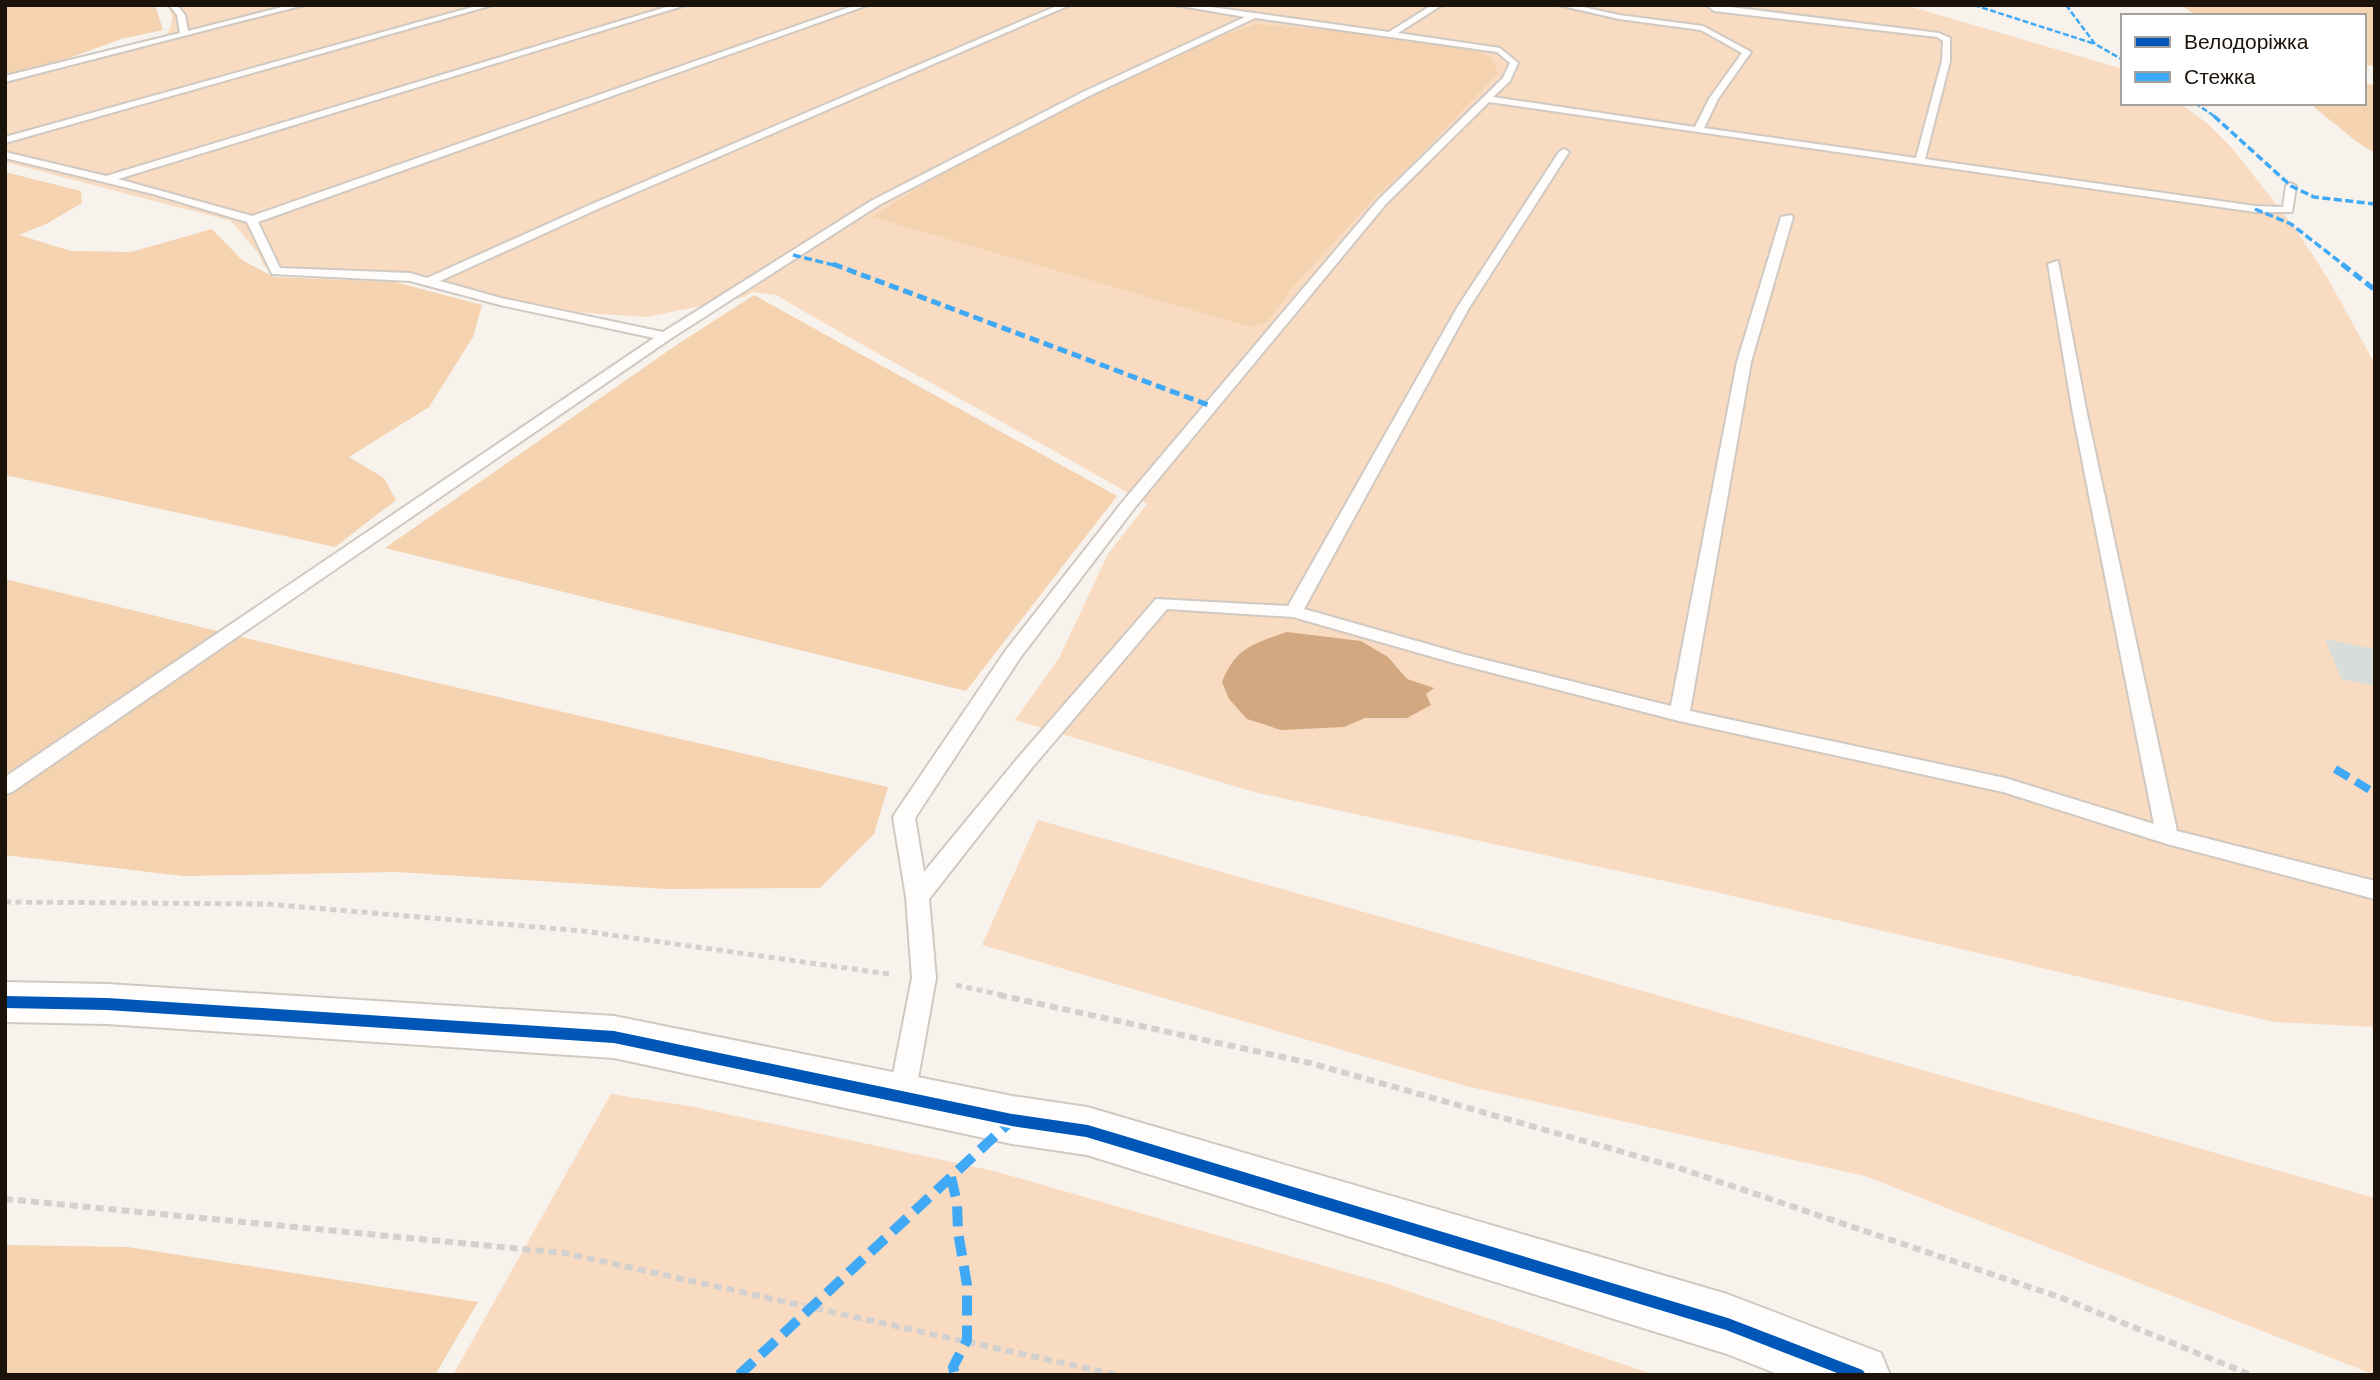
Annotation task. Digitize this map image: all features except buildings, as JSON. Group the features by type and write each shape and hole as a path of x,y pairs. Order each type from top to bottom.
{"street":[{"path":"5,1002 107,1004 614,1037 902,1094 1012,1120 1087,1131 1727,1324 1859,1375"}],"lane":[{"path":"173,5 181,15 184,33"},
{"path":"5,79 300,5"},
{"path":"5,140 489,5"},
{"path":"107,180 682,5"},
{"path":"5,155 252,220 864,5"},
{"path":"428,282 621,195 1066,5"},
{"path":"902,1094 924,978 917,897 904,817 1013,654 1130,503 1382,202 1507,79 1514,63 1500,50 1179,5"},
{"path":"5,787 665,336 875,203 1086,94 1248,15 1260,5"},
{"path":"1390,35 1438,5"},
{"path":"1562,5 1619,18 1709,16 1866,25 1940,35 1947,40 1946,61 1920,160"},
{"path":"1699,130 1703,117 1719,91 1747,52 1709,16"},
{"path":"1485,99 2255,209 2288,209 2291,186"},
{"path":"1294,612 1463,308 1564,152"},
{"path":"1679,715 1744,362 1787,218"},
{"path":"252,220 276,271 410,277 500,301 665,336"},
{"path":"2054,264 2080,414 2167,836"},
{"path":"917,897 1024,764 1162,603 1294,612 1461,659 1679,715 2005,785 2167,836 2375,890"}],"path":[{"path":"5,902 281,905 583,932 924,978 1310,1063 1679,1168 2062,1298 2251,1375"},
{"path":"5,1199 565,1253 1117,1375"}],"shaded area":[{"path":"5,5 155,5 163,30 121,39 53,64 5,76"},
{"path":"166,5 1905,5 2121,68 2121,105 2182,105 2207,123 2233,149 2297,231 2328,279 2375,364 2375,1027 2274,1022 1720,893 1254,792 1015,720 1059,658 1108,554 1147,504 776,295 753,292 744,297 647,317 512,308 401,280 275,273 264,266 258,253 231,221 5,162 5,78 166,35 172,20"},
{"path":"2182,5 2375,5 2375,66 2366,65 2366,14 2193,14"},
{"path":"1255,24 1330,30 1480,52 1493,59 1498,73 1416,159 1377,195 1292,288 1267,322 1251,327 872,217 934,178 1119,82 1209,41"},
{"path":"2366,84 2375,85 2375,153 2311,105 2366,105"},
{"path":"5,172 81,191 82,203 46,224 19,235 71,251 131,252 212,229 242,260 274,277 395,282 482,305 473,337 429,407 349,457 384,478 396,500 335,547 5,475"},
{"path":"754,295 1117,496 966,691 385,548 678,344"},
{"path":"5,579 299,651 888,787 874,834 820,888 665,889 396,872 183,876 5,855"},
{"path":"1287,632 1361,641 1388,657 1407,679 1434,688 1426,694 1431,705 1407,718 1365,718 1344,727 1281,730 1247,719 1229,699 1222,682 1227,670 1247,648"},
{"path":"1038,820 2375,1198 2375,1375 1865,1176 1466,1086 982,945"},
{"path":"611,1094 694,1107 994,1171 1387,1284 1655,1375 453,1375"},
{"path":"5,1245 128,1247 478,1302 435,1375 5,1375"}],"marked path":[{"path":"1974,5 2095,44"},
{"path":"2066,5 2095,44 2121,59"},
{"path":"2198,105 2220,120 2291,186 2314,197 2375,204"},
{"path":"2255,209 2291,224 2375,290"},
{"path":"793,255 832,264 968,313 1211,406"},
{"path":"2335,769 2375,793"},
{"path":"739,1375 1012,1120"},
{"path":"951,1177 957,1203 958,1232 967,1285 967,1340 953,1367 955,1375"}],"cycle path":[{"path":"5,1002 107,1004 614,1037 1012,1120 1087,1131 1727,1324 1859,1375"}]}
